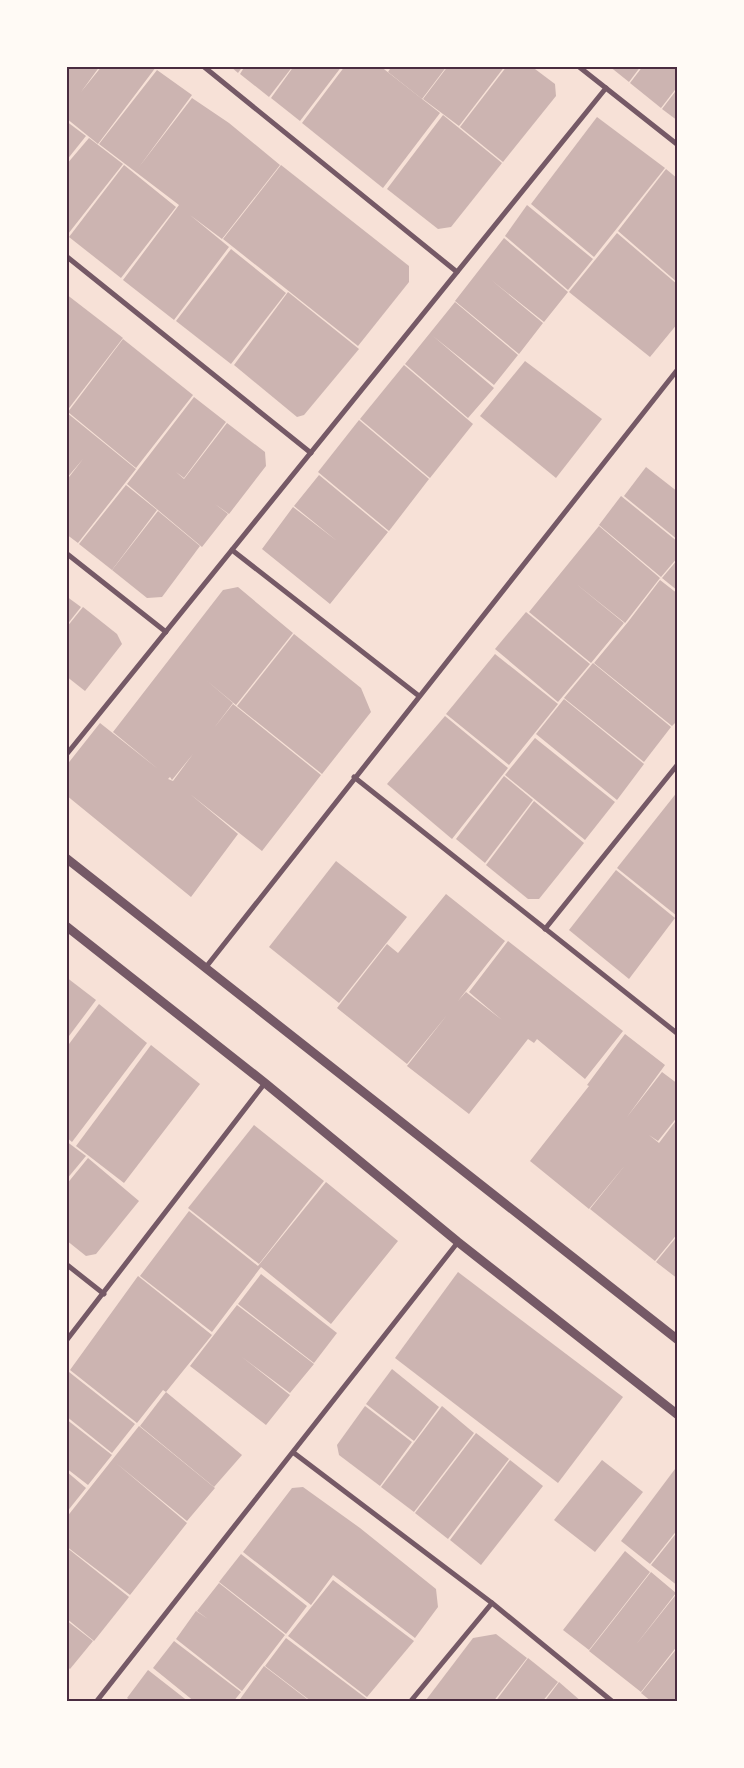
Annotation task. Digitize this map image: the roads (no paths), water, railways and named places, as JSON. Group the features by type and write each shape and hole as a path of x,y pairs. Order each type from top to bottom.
{"street":[{"path":"203,66 457,272"},
{"path":"578,66 678,146"},
{"path":"66,754 606,88"},
{"path":"66,256 311,453"},
{"path":"206,967 354,777 678,369"},
{"path":"232,550 419,696"},
{"path":"66,553 166,632"},
{"path":"545,929 678,764"},
{"path":"354,777 678,1034"},
{"path":"66,858 678,1340"},
{"path":"66,926 265,1082 458,1242 678,1415"},
{"path":"66,1341 265,1082"},
{"path":"96,1702 294,1453 458,1242"},
{"path":"66,1264 104,1294"},
{"path":"294,1453 492,1604 613,1702"},
{"path":"410,1702 492,1604"}]}
